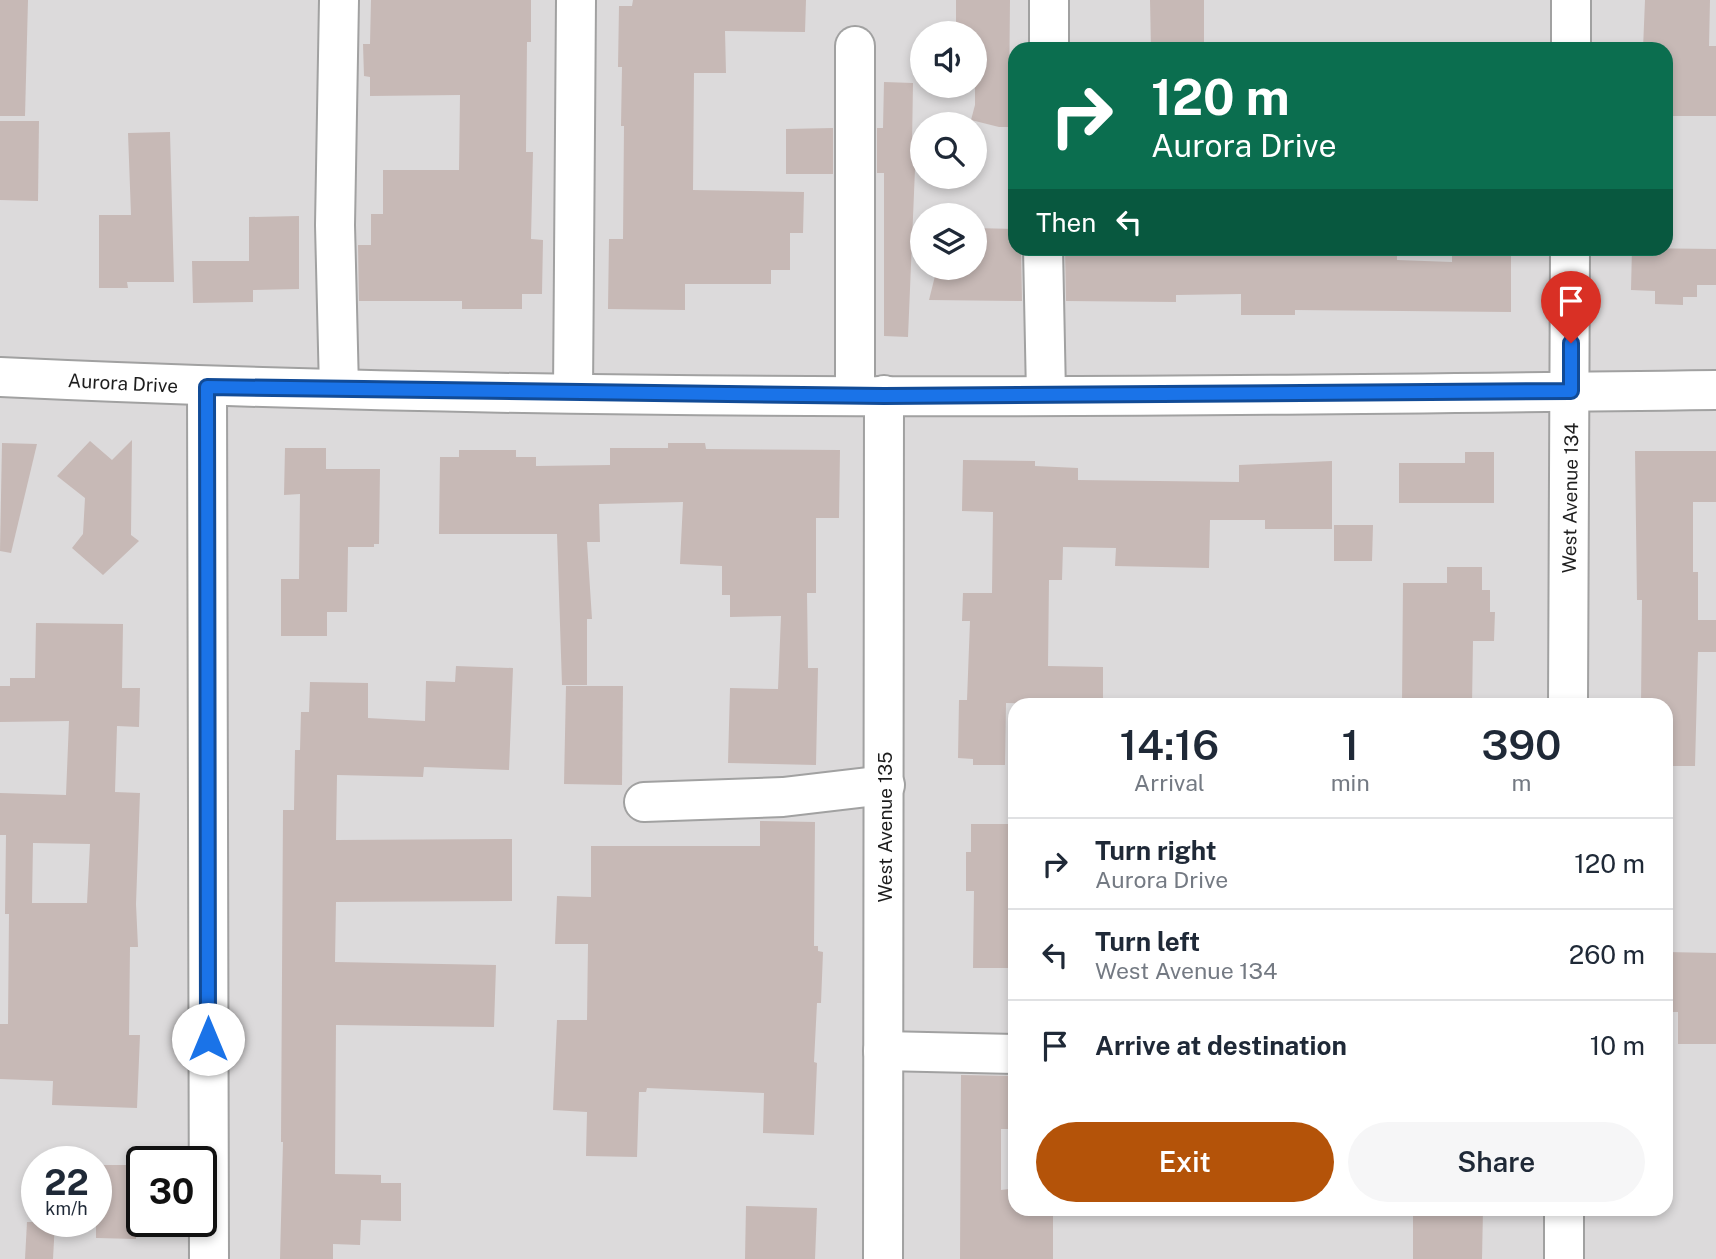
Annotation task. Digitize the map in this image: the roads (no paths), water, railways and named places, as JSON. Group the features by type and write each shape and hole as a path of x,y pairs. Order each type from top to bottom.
{"street":[{"path":"339,0 335,225 339,389"},
{"path":"573,392 576,0"},
{"path":"1049,0 1049,42"},
{"path":"1571,0 1571,42"},
{"name":"West Avenue 135","path":"855,46 885,785 883,1259"},
{"path":"1043,256 1046,394"},
{"name":"West Avenue 134","path":"1568,698 1570,256"},
{"name":"Aurora Drive","path":"0,377 207,387 869,395 1716,390"},
{"path":"207,387 209,1259"},
{"path":"644,802 783,797 885,785"},
{"path":"883,1051 1008,1054"},
{"path":"1564,1216 1564,1259"}]}
